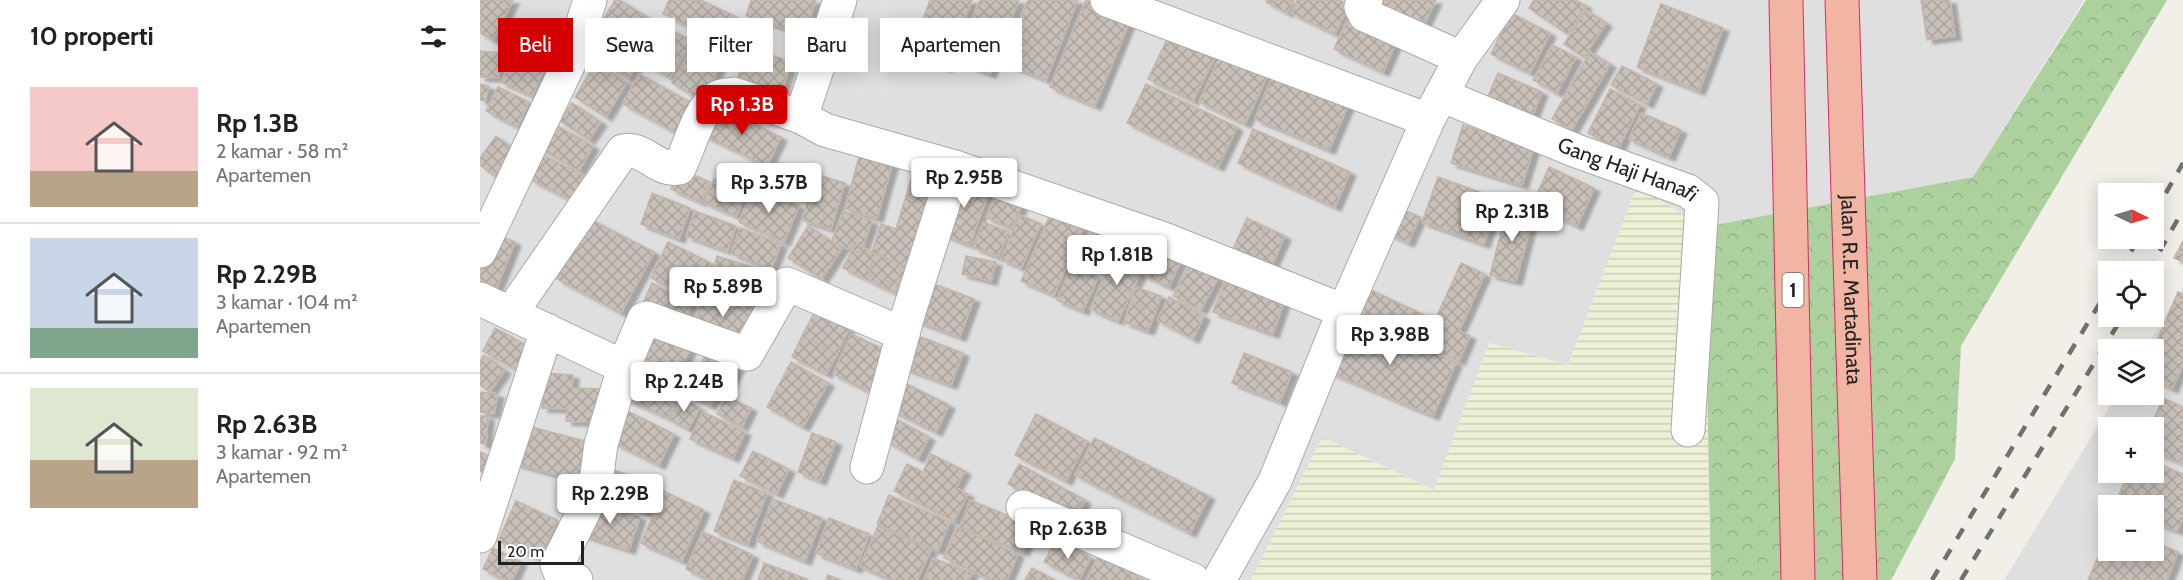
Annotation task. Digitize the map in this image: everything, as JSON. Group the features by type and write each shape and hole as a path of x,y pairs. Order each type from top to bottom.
{"highway":[{"name":"1","path":"1786,0 1798,580"},
{"name":"Jalan R.E. Martadinata","path":"1842,0 1859,572"}],"street":[{"path":"480,251 572,57 590,0"},
{"path":"801,117 840,0"},
{"path":"1107,0 1434,108"},
{"path":"1366,0 1361,7 1365,15 1461,58"},
{"path":"1219,580 1275,481 1344,311 1434,108 1461,58 1503,0"},
{"path":"511,313 623,151 633,150 668,168 679,168 704,112 713,100 722,95 734,94 801,117 825,130 955,167 1164,239 1344,311"},
{"name":"Gang Haji Hanafi","path":"1434,108 1574,150 1688,192 1702,202 1688,430"},
{"path":"867,467 903,334 955,167"},
{"path":"576,580 560,572 557,565 595,489 602,444 624,367 644,319 647,318 747,354 787,284 903,334"},
{"path":"480,299 624,367"},
{"path":"480,536 547,330"},
{"path":"1023,507 1193,580"}],"shaded area":[{"path":"480,0 2084,0 1973,177 1704,227 1637,186 1568,365 1489,343 1434,490 1322,437 1251,580 480,580"},
{"path":"2183,287 2183,580 2004,580 2098,426 2098,483 2164,483 2164,417 2104,417 2111,405 2164,405 2164,339 2151,339 2158,327 2164,327 2164,318"}],"green space":[{"path":"2086,0 2167,0 1961,346 1955,459 1891,580 1711,580 1704,227 1973,177"},
{"path":"1637,186 1704,227 1711,580 1251,580 1322,437 1434,490 1489,343 1568,365"}],"building":[{"path":"480,0 513,0 504,18 498,18 498,30 493,40 480,33"},
{"path":"615,0 620,0 649,18 604,18"},
{"path":"669,0 701,0 737,17 687,18 687,25 663,14"},
{"path":"751,0 816,0 810,18 785,18 785,29 773,25 773,18 746,16"},
{"path":"930,0 972,0 965,18 923,18"},
{"path":"980,0 1019,0 1012,18 973,18"},
{"path":"1028,0 1078,0 1046,80 1022,71 1021,18"},
{"path":"1086,0 1131,18 1095,106 1050,87"},
{"path":"1267,0 1294,0 1287,13 1266,2"},
{"path":"1297,0 1339,0 1349,5 1335,34 1291,13"},
{"path":"1382,0 1436,0 1421,31 1377,10"},
{"path":"1534,0 1576,0 1586,6 1568,34 1529,8"},
{"path":"1921,0 1950,0 1955,36 1927,40"},
{"path":"1661,4 1723,28 1699,91 1637,67"},
{"path":"1586,10 1606,23 1584,57 1564,44"},
{"path":"1511,13 1550,33 1530,73 1491,54"},
{"path":"1349,15 1398,38 1383,72 1334,49"},
{"path":"675,32 687,38 687,49 675,70"},
{"path":"1170,33 1216,55 1193,101 1148,79"},
{"path":"1552,45 1576,57 1557,93 1533,80"},
{"path":"480,51 498,53 499,78 480,77"},
{"path":"1222,52 1268,74 1245,124 1199,102"},
{"path":"1590,52 1610,64 1572,130 1552,119"},
{"path":"687,56 687,72 717,72 701,100 672,83"},
{"path":"773,56 785,60 785,72 788,72 781,93 737,79 739,72 773,72"},
{"path":"1622,66 1657,84 1647,104 1611,85"},
{"path":"506,72 543,72 532,96 501,82"},
{"path":"590,72 610,72 627,82 606,117 575,97"},
{"path":"617,72 633,72 628,79"},
{"path":"660,72 674,72 670,78"},
{"path":"1274,72 1349,103 1329,150 1255,119"},
{"path":"1498,73 1542,92 1527,129 1482,110"},
{"path":"639,74 692,103 676,133 623,104"},
{"path":"480,84 489,86 485,101 480,100"},
{"path":"1146,84 1237,127 1218,167 1127,123"},
{"path":"498,87 529,102 517,127 486,111"},
{"path":"1610,89 1640,105 1618,149 1588,133"},
{"path":"572,103 601,122 589,140 560,121"},
{"path":"716,106 781,137 767,166 703,135"},
{"path":"1641,113 1681,130 1669,157 1629,139"},
{"path":"552,123 593,146 579,171 539,148"},
{"path":"1463,125 1534,147 1522,185 1451,163"},
{"path":"1253,129 1350,172 1335,207 1238,163"},
{"path":"496,136 519,153 499,180 480,165 480,158"},
{"path":"861,149 894,158 877,218 845,209"},
{"path":"543,155 585,176 573,201 531,180"},
{"path":"916,163 944,171 911,268 902,265 896,284 868,275 874,257 871,256 881,224 896,229"},
{"path":"1549,167 1594,188 1577,226 1532,205"},
{"path":"679,169 710,182 701,202 671,189"},
{"path":"957,173 991,185 970,245 937,232"},
{"path":"816,174 845,183 831,229 802,220"},
{"path":"1438,177 1499,199 1484,244 1422,222"},
{"path":"714,179 746,193 736,216 704,202"},
{"path":"1000,186 1025,198 1011,229 986,217"},
{"path":"754,187 799,206 784,242 739,222"},
{"path":"652,193 690,208 679,239 641,224"},
{"path":"1508,205 1534,212 1516,281 1490,275"},
{"path":"1054,206 1087,220 1054,295 1021,281"},
{"path":"1394,206 1420,217 1408,243 1383,231"},
{"path":"695,211 736,226 728,251 686,236"},
{"path":"843,211 872,221 861,253 831,243"},
{"path":"1020,215 1041,224 1021,268 1001,259"},
{"path":"1247,218 1266,227 1251,260 1232,251"},
{"path":"590,219 654,252 621,313 557,279"},
{"path":"1094,220 1116,230 1099,271 1076,262"},
{"path":"983,222 1009,232 998,257 973,247"},
{"path":"808,226 842,248 822,279 788,258"},
{"path":"1266,227 1285,236 1270,269 1251,260"},
{"path":"740,228 781,244 771,270 731,253"},
{"path":"491,233 515,242 497,287 480,280 480,262"},
{"path":"2183,241 2183,262 2174,258"},
{"path":"668,242 711,263 695,299 651,278"},
{"path":"855,244 907,268 895,293 843,268"},
{"path":"1157,247 1182,258 1169,287 1143,275"},
{"path":"1116,250 1145,263 1118,321 1090,309"},
{"path":"717,256 760,269 749,304 707,292"},
{"path":"966,256 996,262 991,281 962,274"},
{"path":"1461,263 1485,274 1459,331 1470,336 1459,361 1349,310 1360,285 1435,320"},
{"path":"1190,264 1218,278 1201,310 1173,296"},
{"path":"1072,265 1098,277 1083,311 1057,300"},
{"path":"926,281 974,299 960,337 912,319"},
{"path":"1225,281 1284,302 1273,334 1213,312"},
{"path":"652,283 692,303 681,328 640,309"},
{"path":"1136,287 1161,296 1156,311 1130,303"},
{"path":"2178,292 2183,294 2183,364 2172,389 2164,385 2164,339 2158,339"},
{"path":"702,295 753,307 745,342 694,330"},
{"path":"1169,297 1204,316 1193,339 1157,320"},
{"path":"1130,303 1156,311 1148,331 1124,322"},
{"path":"815,311 849,329 837,354 802,336"},
{"path":"1348,316 1456,363 1433,416 1325,370"},
{"path":"495,328 537,351 524,374 483,351"},
{"path":"655,331 690,350 676,376 641,357"},
{"path":"910,333 963,353 951,385 899,366"},
{"path":"851,334 890,352 872,393 833,374"},
{"path":"802,336 837,354 826,374 792,357"},
{"path":"707,351 739,366 728,388 697,373"},
{"path":"1244,353 1292,372 1280,402 1232,383"},
{"path":"484,355 505,370 490,392 480,385 480,361"},
{"path":"791,362 828,383 803,427 767,407"},
{"path":"630,370 680,393 668,418 618,395"},
{"path":"691,372 720,389 710,406 681,390"},
{"path":"544,373 573,375 572,388 602,389 600,423 566,421 567,409 542,408"},
{"path":"905,383 949,405 936,432 891,410"},
{"path":"480,392 498,394 494,414 480,412"},
{"path":"726,396 751,408 742,427 717,414"},
{"path":"681,398 700,408 688,429 669,419"},
{"path":"2164,398 2183,407 2183,464 2164,455 2164,417 2155,417 2160,405 2164,405"},
{"path":"627,411 674,434 659,465 612,442"},
{"path":"703,412 745,432 733,458 690,439"},
{"path":"1036,414 1087,441 1066,481 1015,455"},
{"path":"480,416 488,416 486,444 480,443"},
{"path":"894,418 929,437 918,459 883,439"},
{"path":"524,425 593,443 582,482 514,463"},
{"path":"812,433 836,442 820,481 798,472"},
{"path":"1094,438 1209,496 1190,533 1075,475"},
{"path":"753,451 789,469 777,494 740,476"},
{"path":"480,452 493,457 486,474 480,471"},
{"path":"931,454 965,471 956,488 968,494 954,521 894,491 907,464 923,472"},
{"path":"1019,464 1085,500 1074,520 1008,484"},
{"path":"2164,466 2183,474 2183,518 2177,531 2164,526 2164,495 2119,495 2124,483 2164,483"},
{"path":"615,470 655,485 645,513 605,497"},
{"path":"734,480 767,493 748,544 714,531"},
{"path":"663,491 704,510 682,561 641,543"},
{"path":"889,495 950,522 938,551 877,524"},
{"path":"773,499 822,518 805,561 757,541"},
{"path":"591,500 640,517 629,550 580,534"},
{"path":"970,500 1033,526 1023,552 960,527"},
{"path":"516,501 557,520 540,559 498,541"},
{"path":"829,518 869,534 856,569 816,553"},
{"path":"878,526 931,550 917,580 892,580 860,566"},
{"path":"958,527 1018,554 1007,580 992,580 944,558"},
{"path":"703,532 753,555 742,580 710,580 686,569"},
{"path":"1056,540 1091,557 1079,580 1044,562"},
{"path":"2164,546 2178,552 2167,580 2088,580 2098,557 2098,561 2164,561"},
{"path":"493,548 521,562 512,580 505,580 483,569"},
{"path":"1098,557 1110,561 1144,580 1086,580"},
{"path":"933,558 972,573 969,580 924,580"},
{"path":"764,563 807,579 758,580"},
{"path":"1032,568 1055,580 1025,580"},
{"path":"828,575 841,580 826,580"}],"railway":[{"path":"2164,196 2183,163"},
{"path":"2154,261 2183,210"},
{"path":"2125,261 2133,249"},
{"path":"1932,580 2098,306"},
{"path":"1961,580 2116,327"}]}
